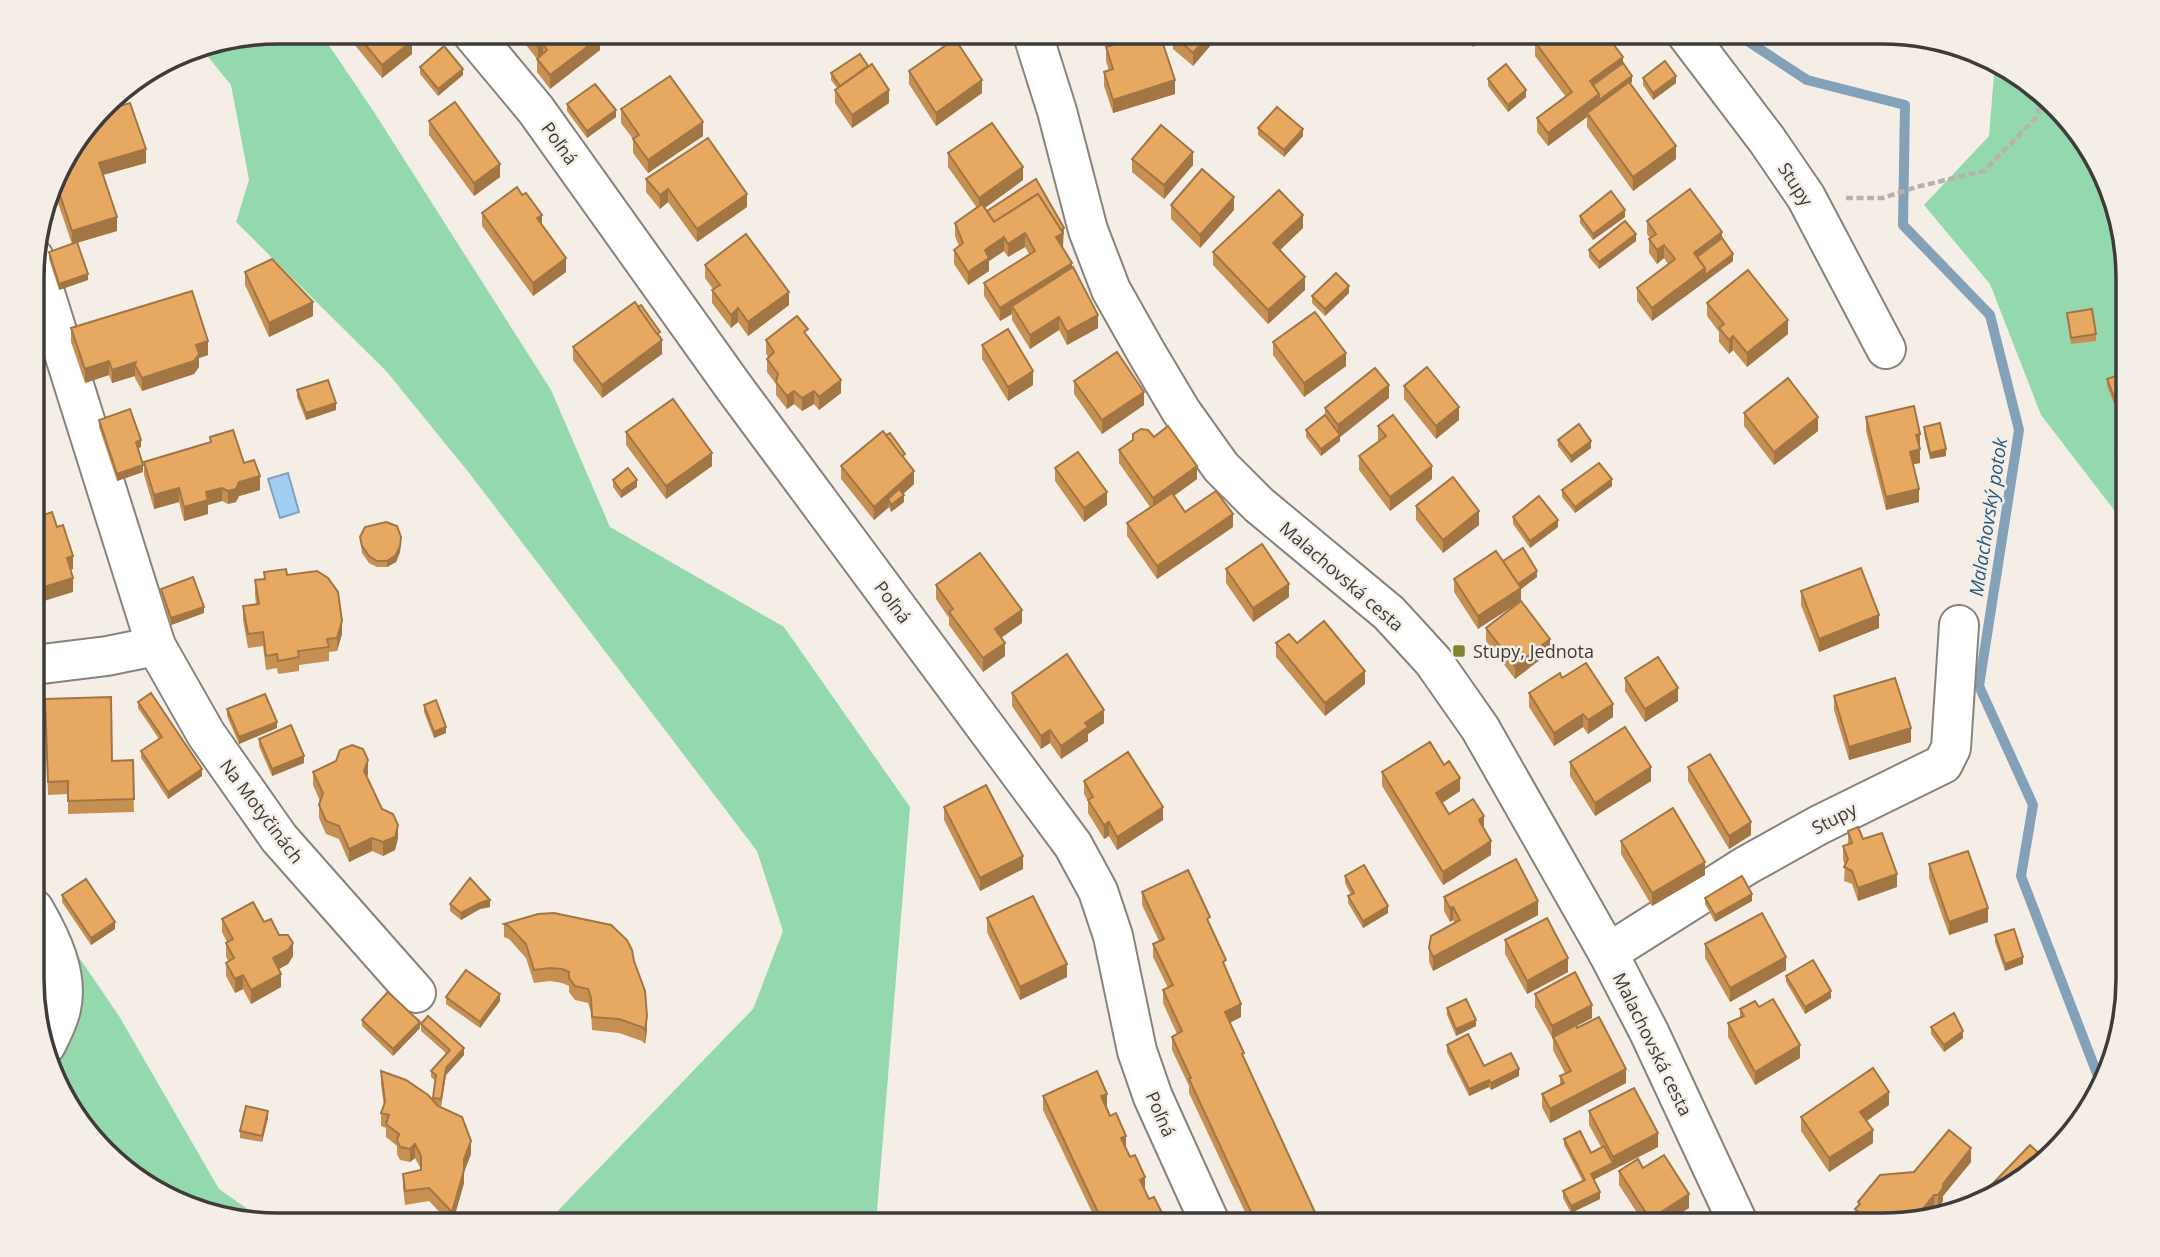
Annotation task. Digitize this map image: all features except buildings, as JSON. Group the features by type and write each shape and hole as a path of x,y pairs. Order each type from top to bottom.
{"street":[{"name":"Poľná","path":"481,44 536,110 733,386 1073,845 1098,891 1113,936 1137,1051 1153,1097 1206,1213"},
{"name":"Malachovská cesta","path":"1036,44 1088,230 1111,290 1181,411 1221,467 1259,505 1389,613 1433,661 1480,728 1608,953 1649,1032 1733,1213"},
{"name":"Stupy","path":"1694,44 1767,140 1806,197 1886,349"},
{"name":"Na Motyčinách","path":"44,290 156,646 206,734 279,838 416,993"},
{"name":"Stupy","path":"1608,953 1747,864 1943,764 1951,748 1959,625"},
{"path":"44,664 107,656 156,646"},
{"path":"44,929 56,952 61,977 62,1006 51,1035"}],"path":[{"path":"1883,198 1916,187 1984,171 2035,119 2041,106"}],"green space":[{"path":"328,44 551,390 610,527 784,627 910,807 878,1213 556,1213 753,1009 783,931 757,851 470,474 387,372 236,222 249,180 231,85 206,55 247,46"},
{"path":"1994,73 2025,92 2048,112 2068,135 2085,161 2104,202 2116,262 2116,512 2041,415 1990,284 1924,205 1989,136"},
{"path":"44,905 119,1016 219,1189 251,1211 217,1205 161,1182 123,1155 83,1109 62,1069 46,1010"}],"water":[{"path":"288,473 299,512 280,518 268,479"}],"waterway":[{"name":"Malachovský potok","path":"1752,44 1807,80 1905,105 1903,225 1990,315 2019,430 1979,686 2033,805 2021,876 2096,1072"}],"place":[{"name":"Stupy, Jednota","path":"1459,651"}]}
